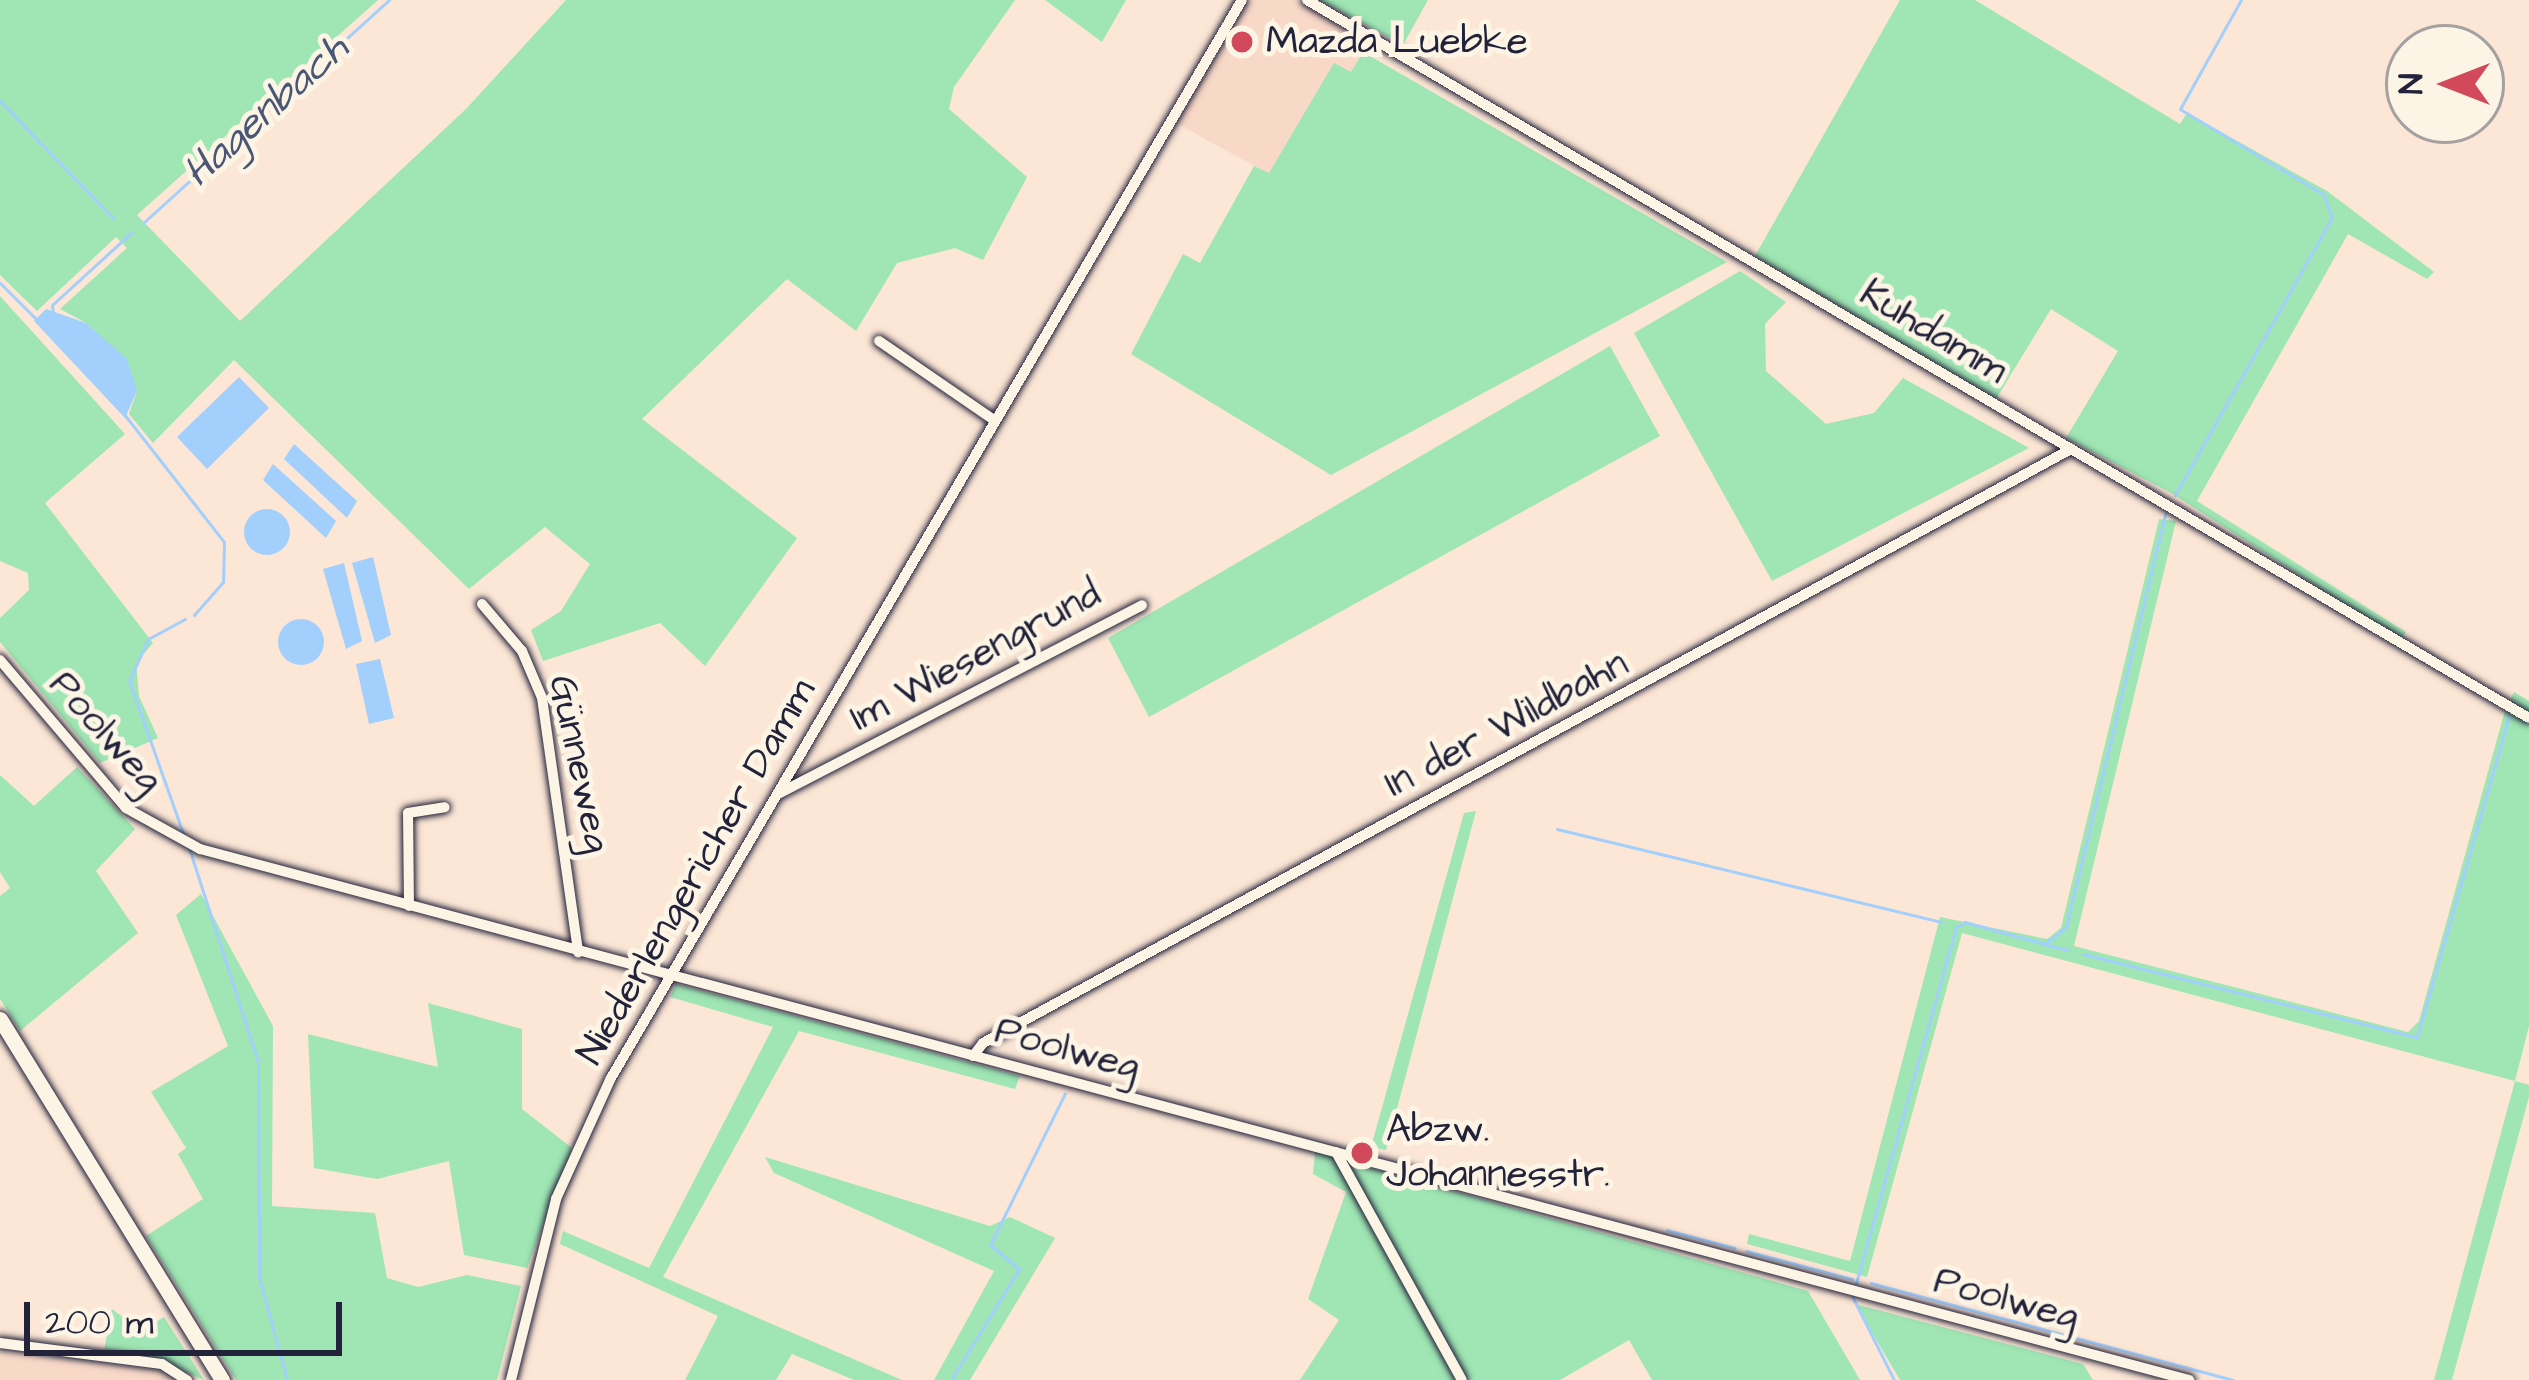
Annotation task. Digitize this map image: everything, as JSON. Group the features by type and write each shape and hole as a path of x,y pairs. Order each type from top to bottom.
{"main road":[{"path":"0,1019 222,1380"}],"street":[{"name":"Niederlengericher Damm","path":"512,1380 556,1199 668,976 1242,0"},
{"name":"Kuhdamm","path":"1306,0 2529,718"},
{"path":"879,341 994,420"},
{"name":"In der Wildbahn","path":"974,1056 983,1042 2071,449"},
{"name":"Günneweg","path":"482,604 522,651 542,698 578,952"},
{"name":"Im Wiesengrund","path":"774,796 1142,604"},
{"name":"Poolweg","path":"0,660 126,808 175,840 200,849 2189,1380"},
{"path":"409,906 408,813 446,807"},
{"path":"1336,1152 1462,1380"},
{"path":"0,1343 162,1364 187,1380"}],"shaded area":[{"path":"1249,0 1296,0 1369,41 1351,72 1334,64 1269,174 1176,123"},
{"path":"0,1352 159,1370 180,1380 0,1380"}],"green space":[{"path":"0,0 378,0 137,215 240,321 466,109 566,0 1015,0 954,87 949,109 1027,177 983,260 955,248 897,263 856,331 787,279 642,419 797,538 705,666 660,623 543,661 531,630 561,611 590,564 545,527 469,589 234,360 153,443 129,414 137,391 86,323 60,309 127,248 116,237 37,311 0,275"},
{"path":"1045,0 1126,0 1102,42"},
{"path":"1319,0 1428,0 1403,45"},
{"path":"1900,0 1975,0 2180,124 2187,113 2327,191 2434,272 2427,279 2348,234 2197,501 2406,632 2401,640 2171,493 2066,438 2118,351 2051,309 1996,399 1755,256"},
{"path":"1363,52 1727,262 1331,475 1131,354 1183,254 1200,263 1254,166 1269,173 1334,63 1351,72"},
{"path":"1740,271 1786,302 1765,324 1766,371 1826,424 1874,413 1903,378 2029,448 1772,581 1634,333"},
{"path":"0,296 125,434 45,503 153,643 136,663 139,696 158,738 100,763 0,642 0,618 29,590 28,573 0,561"},
{"path":"1610,346 1660,436 1149,717 1108,638"},
{"path":"2159,519 2176,521 2074,946 2408,1032 2419,1021 2514,692 2529,701 2529,1026 2515,1081 1962,933 1867,1277 1747,1244 1749,1234 1850,1261 1940,917 2047,939 2061,928"},
{"path":"77,767 135,829 96,871 138,933 20,1031 0,999 0,896 10,888 0,872 0,775 34,806"},
{"path":"1476,811 1386,1150 1371,1147 1464,813"},
{"path":"201,894 273,1026 272,1206 375,1213 387,1278 418,1287 467,1275 521,1286 497,1380 236,1380 146,1236 203,1199 178,1154 186,1148 151,1092 228,1046 176,915"},
{"path":"676,984 1020,1076 1015,1089 799,1031 663,1277 902,1380 854,1380 792,1354 776,1380 685,1380 718,1316 560,1244 563,1231 649,1268 773,1027 670,997"},
{"path":"428,1003 522,1029 522,1109 572,1148 527,1268 464,1255 449,1161 377,1179 314,1168 308,1034 438,1067"},
{"path":"2515,1081 2529,1085 2529,1097 2452,1380 2434,1380"},
{"path":"1315,1152 1808,1291 1860,1380 1652,1380 1629,1340 1560,1380 1300,1380 1339,1320 1308,1299 1346,1192 1313,1174"},
{"path":"765,1157 990,1226 1010,1217 1055,1238 970,1380 934,1380 994,1271 774,1173"},
{"path":"1855,1304 2083,1364 2093,1380 1900,1380"},
{"path":"112,1309 141,1331 164,1317 204,1380 156,1359 104,1351"}],"water":[{"path":"46,309 86,323 127,359 137,391 125,418 34,321"},
{"path":"239,377 269,408 207,469 177,437"},
{"path":"294,444 357,501 347,518 284,459"},
{"path":"273,464 336,521 326,538 263,480"},
{"path":"267,509 283,516 290,532 283,548 267,555 251,548 244,532 251,516"},
{"path":"373,557 391,635 375,643 352,563"},
{"path":"344,563 362,641 346,649 323,569"},
{"path":"301,619 317,626 324,642 317,658 301,665 285,658 278,642 285,626"},
{"path":"380,659 394,718 369,724 356,664"}],"waterway":[{"name":"Hagenbach","path":"143,223 389,0"},
{"path":"2175,495 2332,217 2323,194 2180,109 2241,0"},
{"path":"0,101 113,218"},
{"name":"Hagenbach","path":"53,314 52,305 132,232"},
{"path":"0,283 36,319"},
{"path":"124,414 224,542 223,582 194,615"},
{"path":"1856,1283 1956,927 1965,922 2045,944 2066,927 2165,514"},
{"path":"184,836 129,681 148,639 185,619"},
{"path":"2083,954 2417,1037 2509,717"},
{"path":"1557,829 1941,922"},
{"path":"188,845 258,1062 259,1277 287,1380"},
{"path":"2047,945 2068,950"},
{"path":"951,1380 1019,1269 990,1245 1065,1093"},
{"path":"1667,1230 1735,1248"},
{"path":"1746,1251 1852,1279"},
{"path":"1871,1283 2232,1380"},
{"path":"1852,1296 1894,1380"}],"place":[{"name":"Mazda Luebke","path":"1242,42"},
{"name":"Abzw. Johannesstr.","path":"1362,1153"}]}
